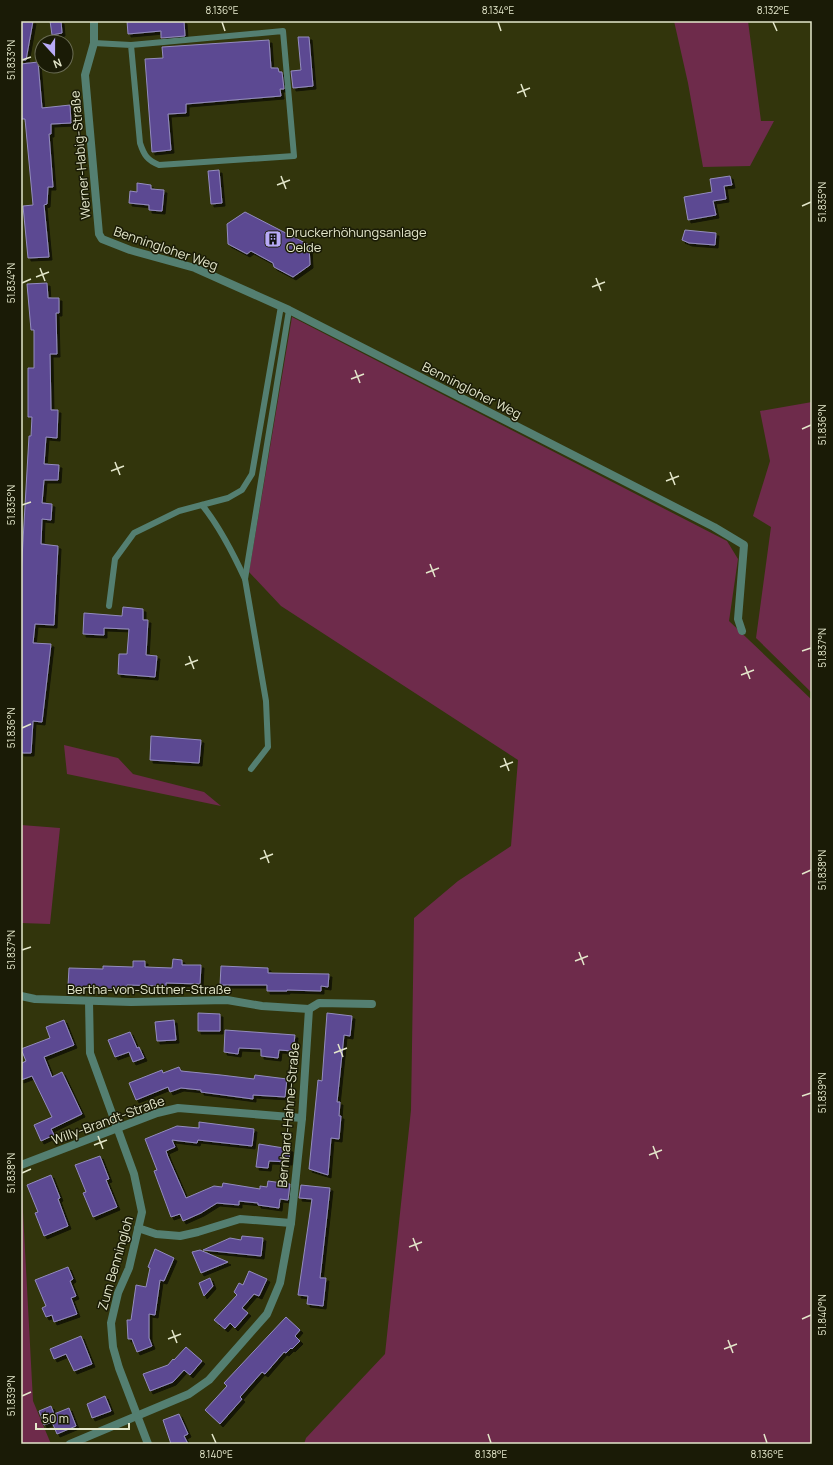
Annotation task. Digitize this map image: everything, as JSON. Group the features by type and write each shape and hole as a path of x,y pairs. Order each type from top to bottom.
{"street":[{"name":"Werner-Habig-Straße","path":"94,21 94,43 85,75 99,234 102,239"},
{"name":"Benningloher Weg","path":"102,239 130,250 195,268 289,310 714,527 744,546 738,619 742,632"},
{"name":"Bertha-von-Suttner-Straße","path":"21,996 35,999 89,1001 227,1000 262,1006 309,1009 319,1003 372,1004"},
{"name":"Zum Benningloh","path":"89,1001 90,1052 134,1174 142,1212 129,1268 118,1293 111,1323 114,1347 119,1368 148,1444"},
{"name":"Bernhard-Hahne-Straße","path":"137,1416 189,1394 209,1380 267,1314 280,1283 291,1223 302,1118 309,1009"},
{"name":"Willy-Brandt-Straße","path":"21,1165 157,1113 178,1108 302,1118"},
{"path":"138,1228 156,1234 180,1236 240,1219 291,1223"},
{"path":"70,1444 137,1416"}],"lane":[{"path":"94,43 131,45 283,31 294,156 159,165 149,161 143,153 140,143 131,45"},
{"path":"109,606 115,559 134,533 179,511 228,498 242,490 252,474 280,306"},
{"path":"245,579 289,310"},
{"path":"202,505 210,514 230,548 245,579 266,701 268,747 251,769"}],"shaded area":[{"path":"674,21 748,21 761,121 774,121 750,166 703,167 688,83"},
{"path":"292,317 727,541 738,559 729,621 812,700 812,1444 304,1444 306,1438 385,1354 411,1110 414,918 458,881 511,846 518,760 281,606 249,572"},
{"path":"812,402 812,693 756,638 771,527 753,516 770,461 760,411"},
{"path":"64,745 118,758 133,774 204,792 221,806 67,774"},
{"path":"21,825 60,828 50,924 21,923"},
{"path":"21,1174 33,1401 51,1444 21,1444"}],"building":[{"path":"21,21 33,21 26,60 21,60"},
{"path":"50,21 61,21 62,33 52,34"},
{"path":"127,21 184,21 185,36 161,38 161,31 128,34"},
{"path":"298,37 309,37 313,86 293,88 291,71 301,70"},
{"path":"269,40 271,68 278,68 279,72 282,72 284,89 280,89 281,96 186,104 186,113 168,114 171,150 152,152 145,59 163,58 162,47"},
{"path":"34,62 34,74 39,74 42,108 70,105 71,123 51,124 51,134 49,134 53,187 48,187 47,204 44,205 49,257 28,258 23,206 33,205 25,119 22,119 21,109 21,64"},
{"path":"219,170 222,203 211,204 208,171"},
{"path":"730,176 732,185 724,186 726,199 713,201 716,215 688,220 684,197 712,192 710,179"},
{"path":"137,183 151,185 151,189 164,190 162,211 149,210 149,205 129,203 130,191 137,192"},
{"path":"245,212 309,245 310,265 293,277 274,267 273,263 251,251 247,254 228,244 227,224"},
{"path":"685,230 716,233 715,245 689,243 682,240"},
{"path":"47,283 48,298 59,298 59,313 56,313 57,354 50,354 51,410 58,410 57,438 46,437 44,464 59,465 58,480 44,480 42,503 52,504 51,520 42,519 41,544 58,546 54,625 35,624 33,643 51,644 42,722 33,721 31,753 21,753 21,576 29,436 31,436 32,417 28,417 28,368 34,368 34,330 31,330 27,284"},
{"path":"123,607 143,609 143,620 148,620 146,655 157,656 155,677 118,674 119,654 127,654 129,629 104,628 104,635 83,634 84,613 122,616"},
{"path":"151,736 201,740 199,763 150,760"},
{"path":"173,959 182,960 182,965 201,965 200,984 166,983 166,986 127,985 127,990 68,986 69,968 103,969 103,966 133,967 133,961 145,961 145,967 172,968"},
{"path":"221,966 268,968 268,973 329,974 328,987 321,986 321,991 267,991 267,985 220,985"},
{"path":"198,1013 220,1014 220,1031 198,1031"},
{"path":"327,1013 352,1016 350,1036 344,1035 337,1102 340,1102 339,1116 341,1116 339,1139 331,1138 328,1175 309,1169 318,1080 322,1081"},
{"path":"64,1020 74,1045 44,1057 52,1077 62,1072 82,1114 51,1129 54,1135 41,1141 34,1125 52,1117 32,1076 21,1080 22,1063 26,1061 21,1049 50,1038 46,1027"},
{"path":"174,1020 176,1040 157,1041 155,1022"},
{"path":"225,1030 295,1035 293,1051 279,1050 278,1058 261,1056 261,1049 239,1048 238,1054 224,1052"},
{"path":"130,1032 137,1048 139,1047 144,1058 133,1062 129,1052 115,1057 108,1040"},
{"path":"179,1067 181,1071 254,1079 255,1075 287,1079 285,1097 253,1095 253,1099 181,1088 170,1092 168,1087 136,1100 129,1083 162,1070 163,1073"},
{"path":"199,1122 254,1129 252,1146 198,1140 197,1143 172,1140 175,1147 166,1151 186,1198 214,1186 222,1187 223,1183 260,1189 260,1186 267,1187 268,1181 290,1184 288,1200 280,1199 279,1208 258,1205 258,1203 239,1201 239,1205 217,1203 201,1213 183,1221 180,1214 171,1217 154,1171 157,1170 145,1139 177,1126 199,1128"},
{"path":"259,1144 290,1149 289,1162 269,1161 268,1168 256,1167"},
{"path":"100,1156 109,1179 106,1180 117,1207 93,1217 83,1193 86,1192 75,1165"},
{"path":"51,1175 60,1198 58,1199 68,1226 44,1236 35,1213 38,1212 27,1185"},
{"path":"301,1185 330,1188 320,1278 326,1278 323,1306 307,1304 308,1296 298,1295 312,1199 299,1198"},
{"path":"242,1236 263,1238 261,1256 203,1250 230,1238 241,1240"},
{"path":"155,1249 174,1258 164,1281 160,1280 155,1315 149,1314 149,1338 152,1346 137,1352 132,1339 128,1339 127,1320 131,1320 136,1285 146,1287 150,1268 148,1267"},
{"path":"200,1250 228,1262 201,1273 192,1252"},
{"path":"68,1267 73,1279 70,1281 76,1296 71,1298 77,1314 54,1322 52,1315 46,1317 42,1308 46,1306 35,1280"},
{"path":"249,1271 267,1279 259,1296 254,1294 242,1308 248,1313 235,1328 230,1323 225,1329 214,1320 237,1295 234,1292 239,1283 243,1285"},
{"path":"210,1278 213,1286 204,1296 199,1283"},
{"path":"286,1317 300,1330 295,1336 300,1341 292,1349 291,1348 286,1353 284,1352 265,1374 262,1372 240,1397 242,1399 220,1424 205,1410 227,1386 224,1383"},
{"path":"81,1336 92,1364 74,1371 66,1354 54,1359 50,1349"},
{"path":"186,1347 202,1361 190,1375 184,1370 173,1382 150,1391 143,1374 168,1365"},
{"path":"105,1396 111,1411 92,1418 87,1404"},
{"path":"51,1406 54,1414 69,1408 76,1426 57,1434 52,1422 44,1425 39,1411"},
{"path":"179,1414 188,1434 184,1436 188,1444 171,1444 163,1420"}],"place":[{"name":"Druckerhöhungsanlage Oelde","path":"273,239"}]}
